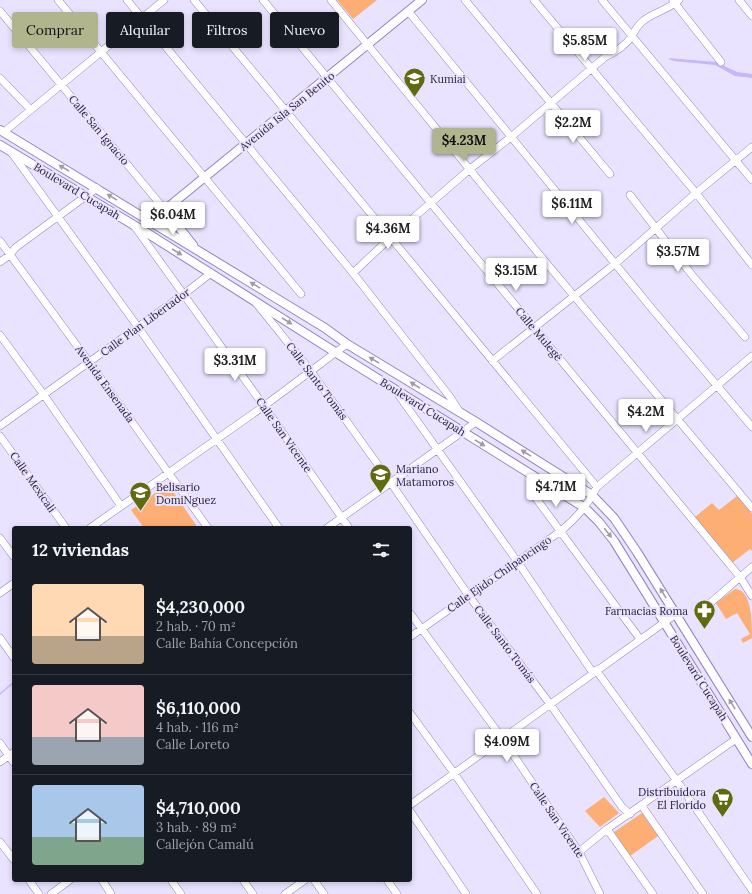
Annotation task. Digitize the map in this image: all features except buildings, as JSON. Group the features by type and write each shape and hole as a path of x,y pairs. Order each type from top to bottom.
{"main road":[{"name":"Avenida Isla San Benito","path":"151,221 422,0"},
{"name":"Boulevard Cucapah","path":"2,131 325,328 347,344 476,422 592,496 614,518 637,552 752,737"},
{"name":"Boulevard Cucapah","path":"0,145 134,225 585,508 614,541 752,764"},
{"name":"Calle San Ignacio","path":"164,210 198,250"},
{"path":"315,339 320,338 324,333 325,328"}],"street":[{"path":"58,0 301,294"},
{"path":"127,0 137,12"},
{"path":"149,12 164,0"},
{"path":"194,0 597,487 752,356"},
{"name":"Calle Mulegé","path":"263,0 430,204 534,327 637,454 740,577 752,596"},
{"path":"331,0 752,508"},
{"path":"465,0 610,174"},
{"path":"534,0 696,193 752,265"},
{"path":"602,0 752,180"},
{"path":"739,0 752,16"},
{"path":"353,273 390,238 470,169 511,137 605,57 622,48 632,36 636,27 644,20 667,9 675,1 721,62"},
{"name":"Calle San Ignacio","path":"0,11 164,210"},
{"path":"408,11 653,310 752,427"},
{"path":"2,131 31,110 107,48"},
{"path":"167,48 353,273 450,397 459,412"},
{"path":"0,78 31,110"},
{"path":"492,361 616,263 696,193 752,147"},
{"path":"10,150 138,327 278,526"},
{"path":"0,262 8,253 97,188"},
{"path":"630,195 692,275 745,337"},
{"name":"Calle San Vicente","path":"134,225 264,406 348,526"},
{"name":"Avenida Ensenada","path":"0,241 207,526"},
{"path":"0,255 8,253"},
{"name":"Calle Plan Libertador","path":"0,426 211,273"},
{"name":"Calle Santo Tomás","path":"254,300 310,370 391,483 469,596 550,704 622,807 630,814"},
{"path":"0,335 44,395 121,506"},
{"path":"93,526 217,440 347,344"},
{"path":"395,390 518,561 595,672 677,781 752,890"},
{"path":"331,526 476,422"},
{"name":"Calle Mexicali","path":"0,436 65,526"},
{"name":"Calle Ejido Chilpancingo","path":"412,636 561,531 585,508 597,487"},
{"path":"535,497 640,639"},
{"path":"0,538 12,555"},
{"path":"701,611 752,567"},
{"path":"0,593 12,584"},
{"path":"412,803 676,614"},
{"name":"Calle San Vicente","path":"412,616 502,738 579,852 600,894"},
{"path":"0,638 12,655"},
{"path":"412,715 454,773 535,892 526,894"},
{"path":"579,852 607,829 736,739"},
{"path":"0,743 11,754 0,762"},
{"path":"642,806 703,894"},
{"path":"412,814 466,894"},
{"path":"607,829 653,894"},
{"path":"0,842 12,857"},
{"path":"30,882 39,894"},
{"path":"51,894 67,882"},
{"path":"103,882 111,894"},
{"path":"172,882 181,894"},
{"path":"244,882 253,894"},
{"path":"285,894 302,882"},
{"path":"315,882 324,894"},
{"path":"388,882 397,894"}],"shaded area":[{"path":"337,0 377,0 353,19"},
{"path":"668,58 716,62 737,72 752,74 752,78 735,76 715,65 674,61"},
{"path":"168,484 197,526 143,526 131,510"},
{"path":"737,496 752,514 752,551 750,549 732,563 695,517 712,503 719,510"},
{"path":"735,589 741,590 745,595 750,608 752,638 743,643 741,639 750,634 737,613 726,619 716,603"},
{"path":"604,797 619,813 600,827 585,811"},
{"path":"642,813 658,836 630,856 614,832"}],"waterway":[{"path":"0,694 12,684"}],"place":[{"name":"Kumiai","path":"415,98"},
{"name":"Mariano Matamoros","path":"380,494"},
{"name":"Belisario DomiNguez","path":"140,512"},
{"name":"Farmacias Roma","path":"704,630"},
{"name":"Distribuidora El Florido","path":"722,818"}]}
